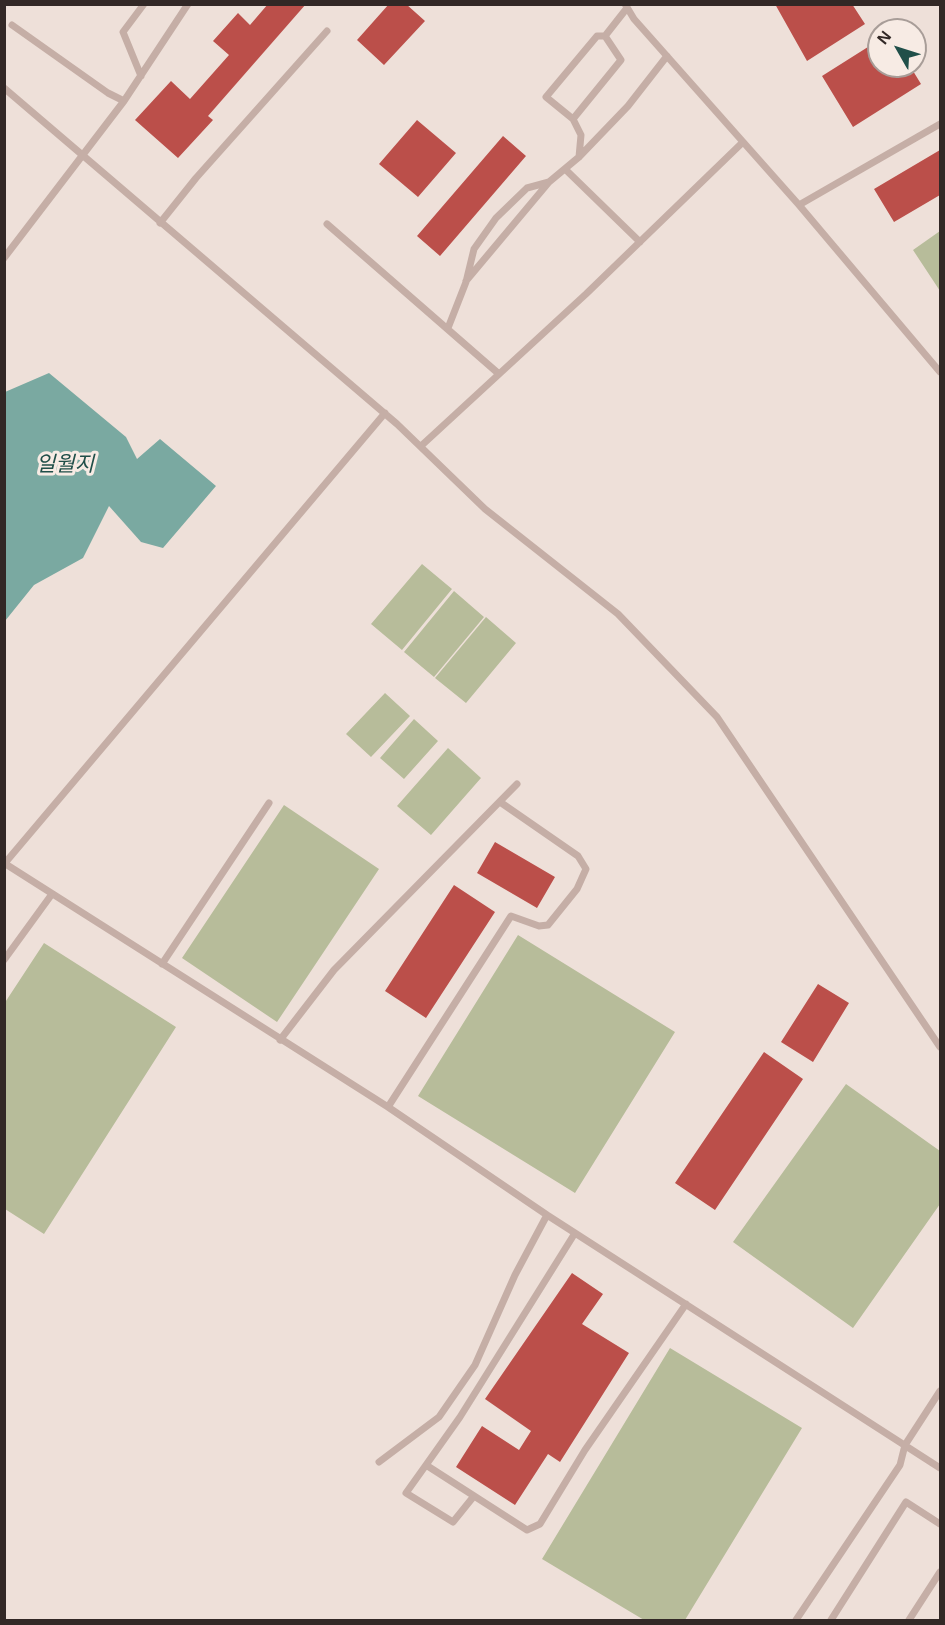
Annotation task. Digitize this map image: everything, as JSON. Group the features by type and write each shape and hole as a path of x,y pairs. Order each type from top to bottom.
{"lane":[{"path":"141,76 123,32 144,4"},
{"path":"4,258 123,101 188,4"},
{"path":"605,36 626,6 940,372"},
{"path":"12,24 108,93 123,101"},
{"path":"160,223 196,178 327,31"},
{"path":"579,158 581,135 573,119 546,97 597,36 605,36"},
{"path":"573,119 621,60 605,36"},
{"path":"466,282 549,182 579,158 628,106 667,56"},
{"path":"4,88 82,157 385,413 486,509 618,614 717,717 940,1047"},
{"path":"799,205 940,124"},
{"path":"421,446 640,242 743,142"},
{"path":"565,169 640,242"},
{"path":"448,328 466,282 474,249 496,218 528,188 549,182"},
{"path":"327,224 500,374"},
{"path":"385,413 5,863 388,1107 574,1233 940,1468"},
{"path":"280,1040 334,970 517,784"},
{"path":"388,1107 511,916 539,926 548,925 577,889 586,869 578,856 500,802"},
{"path":"162,964 269,804"},
{"path":"4,960 52,894"},
{"path":"379,1462 439,1417 475,1365 515,1275 547,1215"},
{"path":"474,1496 453,1522 406,1493 460,1417 574,1233"},
{"path":"426,1465 527,1530 540,1524 585,1450 686,1304"},
{"path":"796,1620 900,1465 905,1445 940,1391"},
{"path":"831,1620 906,1502 940,1524"},
{"path":"909,1620 940,1572"}],"green space":[{"path":"940,231 940,291 913,250"},
{"path":"422,564 452,589 402,650 371,624"},
{"path":"454,591 484,617 434,677 404,652"},
{"path":"486,617 516,643 466,703 435,678"},
{"path":"385,693 410,716 371,757 346,734"},
{"path":"414,719 438,741 404,779 380,758"},
{"path":"448,748 481,778 431,835 397,806"},
{"path":"284,805 379,869 277,1022 182,958"},
{"path":"518,935 675,1032 575,1193 418,1096"},
{"path":"44,943 176,1027 44,1234 5,1209 4,1004"},
{"path":"846,1084 940,1151 940,1204 853,1328 733,1242"},
{"path":"670,1348 802,1428 685,1620 644,1620 542,1559"}],"water":[{"name":"일월지","path":"49,373 126,437 137,459 160,439 216,486 163,548 141,542 109,506 83,558 34,585 5,621 5,392"}],"building":[{"path":"268,4 306,4 208,116 213,120 178,158 135,120 171,81 190,99 229,55 213,41 238,13 250,25"},
{"path":"389,4 406,4 425,21 384,65 357,40"},
{"path":"775,4 852,4 865,24 807,61"},
{"path":"867,48 867,78 917,78 921,84 853,127 822,76"},
{"path":"417,120 456,153 418,197 379,164"},
{"path":"503,136 526,156 440,256 417,236"},
{"path":"940,150 940,195 894,222 874,189"},
{"path":"495,842 555,877 537,908 477,873"},
{"path":"454,885 495,912 426,1018 385,991"},
{"path":"818,984 849,1003 813,1062 781,1042"},
{"path":"764,1052 803,1079 715,1210 675,1183"},
{"path":"572,1273 603,1294 582,1324 629,1353 560,1462 548,1454 515,1505 456,1467 482,1426 519,1450 531,1431 485,1399"}]}
